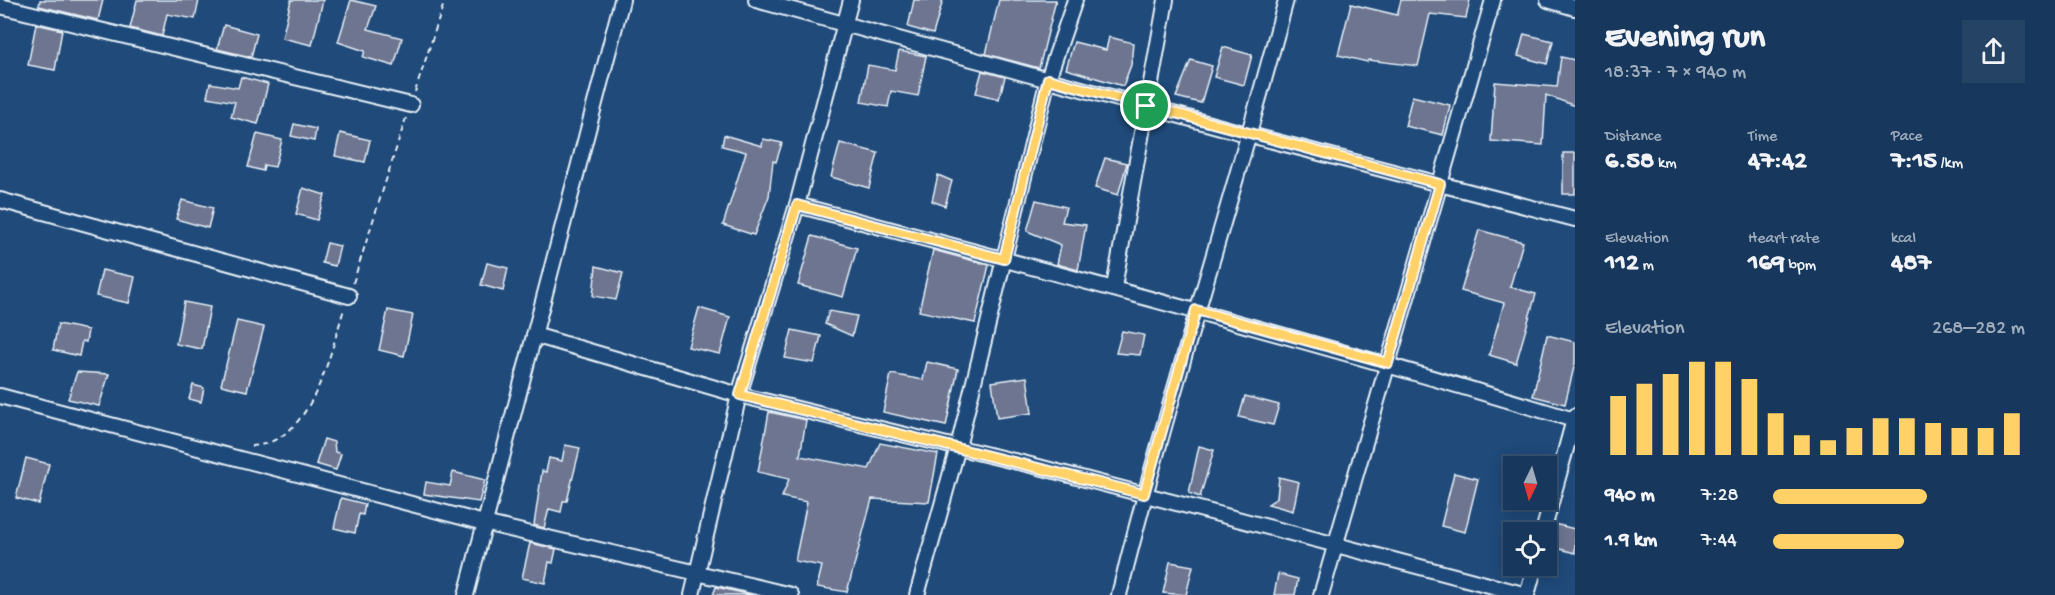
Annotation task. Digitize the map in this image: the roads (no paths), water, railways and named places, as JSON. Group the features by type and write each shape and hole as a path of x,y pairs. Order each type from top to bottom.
{"street":[{"path":"466,595 622,0"},
{"path":"756,0 1250,135 1575,219"},
{"path":"692,595 740,395 797,205 851,0"},
{"path":"917,595 958,447 1048,79 1075,0"},
{"path":"1114,287 1166,0"},
{"path":"1119,595 1144,494 1196,310 1250,135 1286,0"},
{"path":"1321,595 1493,0"},
{"path":"1548,0 1575,8"},
{"path":"0,6 411,105"},
{"path":"0,200 349,296"},
{"path":"797,205 1114,287 1388,363 1574,418 1547,522"},
{"path":"534,335 740,395 1144,494 1527,595 1532,576"},
{"path":"0,396 484,523 698,571 791,595"}]}
